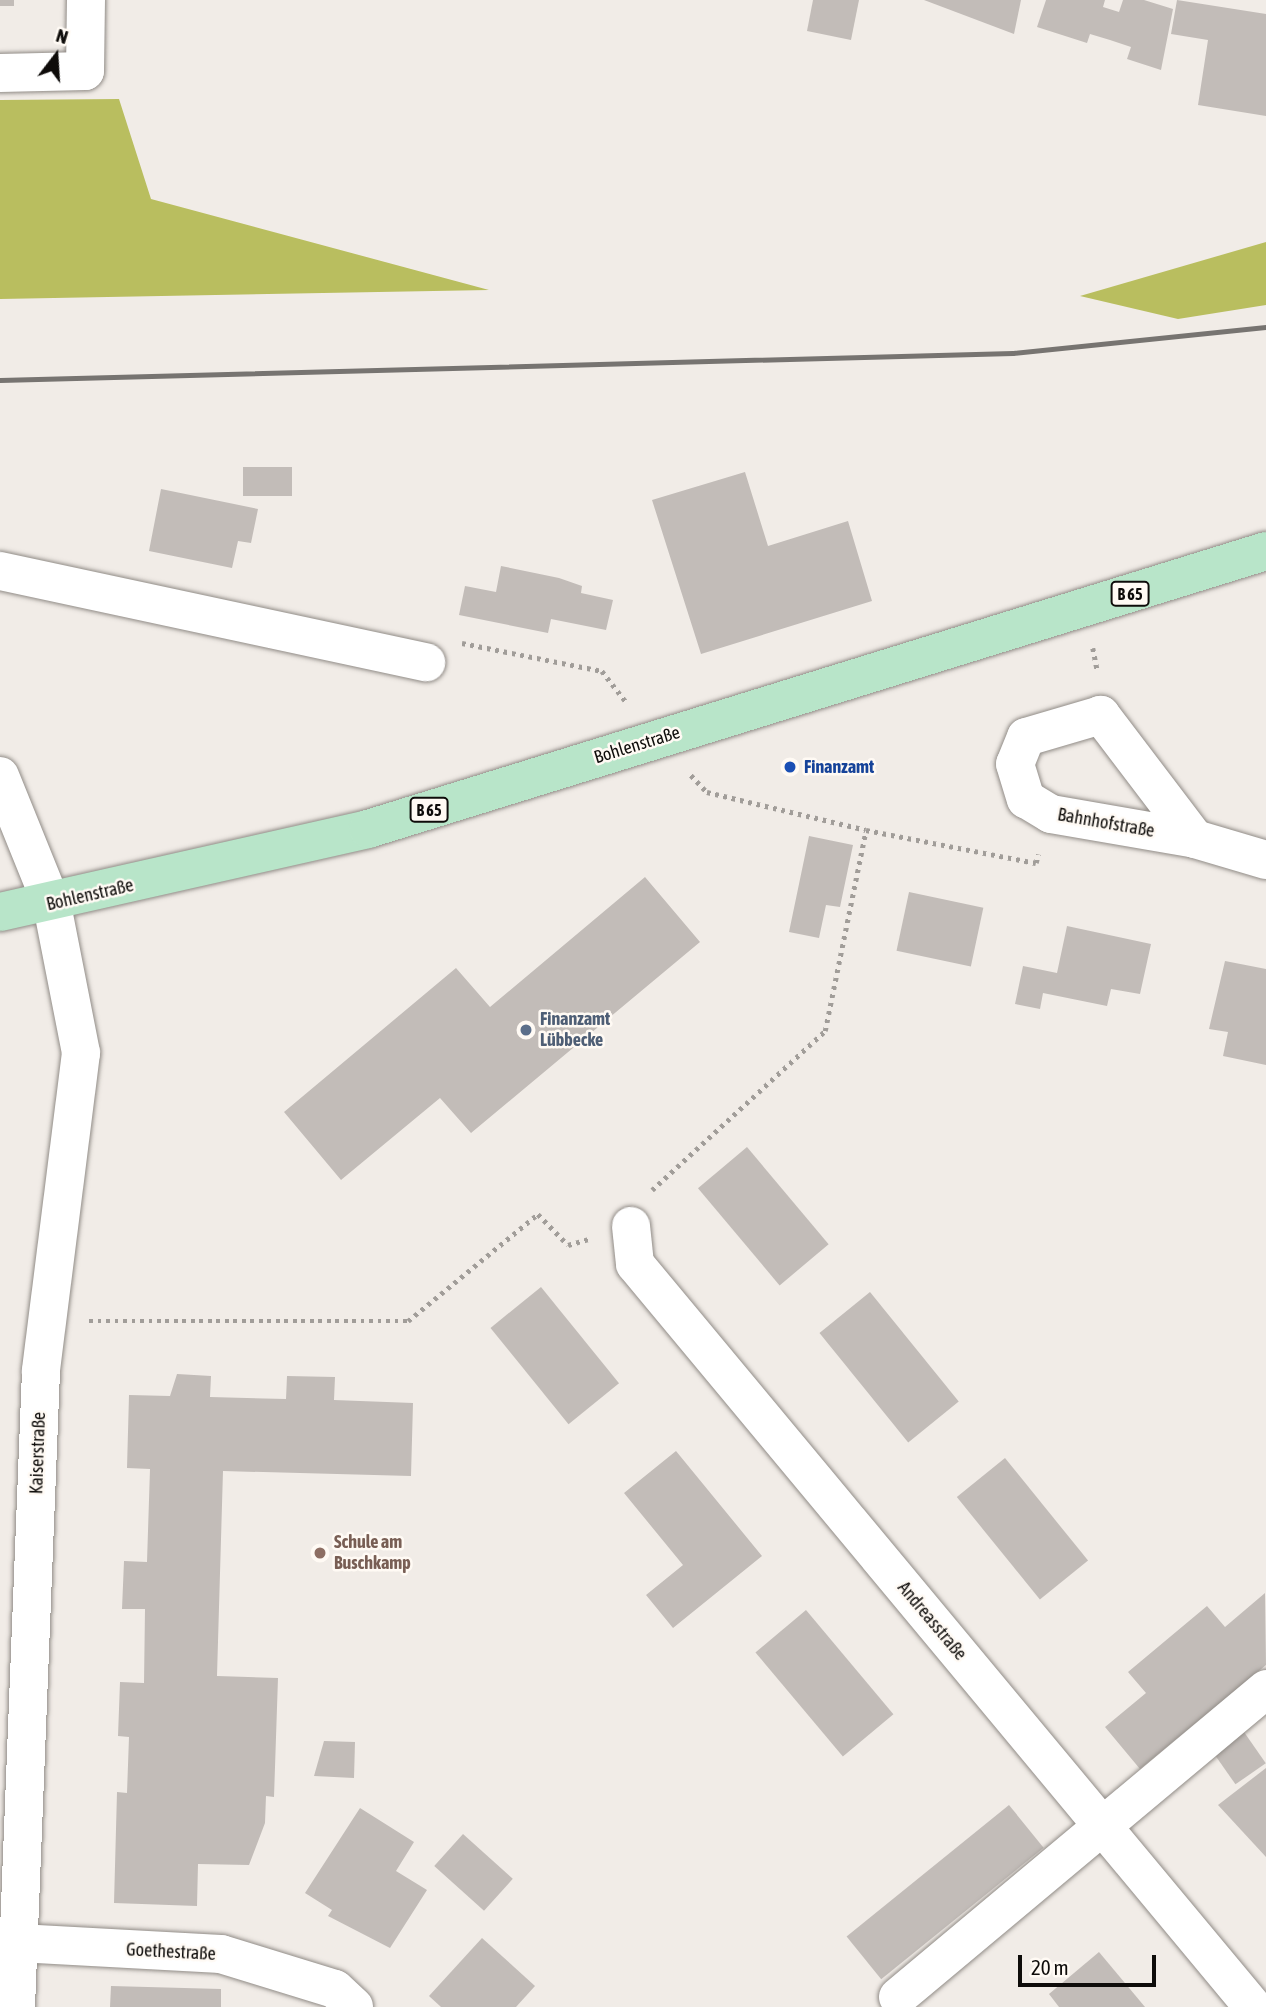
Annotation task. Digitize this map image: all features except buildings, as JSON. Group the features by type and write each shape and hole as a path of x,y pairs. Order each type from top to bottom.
{"main road":[{"name":"Bohlenstraße","path":"0,912 52,905 368,829 655,739 1084,610 1266,551"}],"street":[{"path":"0,73 85,71 86,0"},
{"path":"0,571 426,662"},
{"name":"Bahnhofstraße","path":"1195,839 1101,715 1026,737 1015,764 1026,799 1051,814 1195,839 1266,860"},
{"name":"Kaiserstraße","path":"0,776 52,905 81,1053 45,1321 9,1943 16,2007"},
{"name":"Andreasstraße","path":"631,1226 635,1264 1253,2007"},
{"path":"898,1997 1266,1689"},
{"name":"Goethestraße","path":"9,1943 221,1954 335,1989 354,2007"}],"path":[{"path":"1084,610 1104,694 1101,715"},
{"path":"426,662 464,642 602,671 655,739 707,792 866,830 1036,863 1051,814"},
{"path":"45,1321 408,1321 538,1214 568,1245 631,1226 651,1192 825,1031 866,830"}],"green space":[{"path":"119,99 151,199 489,290 0,299 0,100"},
{"path":"1266,242 1266,305 1178,319 1080,296"}],"railway":[{"path":"0,380 1013,353 1266,327"}],"place":[{"name":"Finanzamt","path":"790,767"},
{"name":"Finanzamt Lübbecke","path":"526,1030"},
{"name":"Schule am Buschkamp","path":"320,1553"}]}
